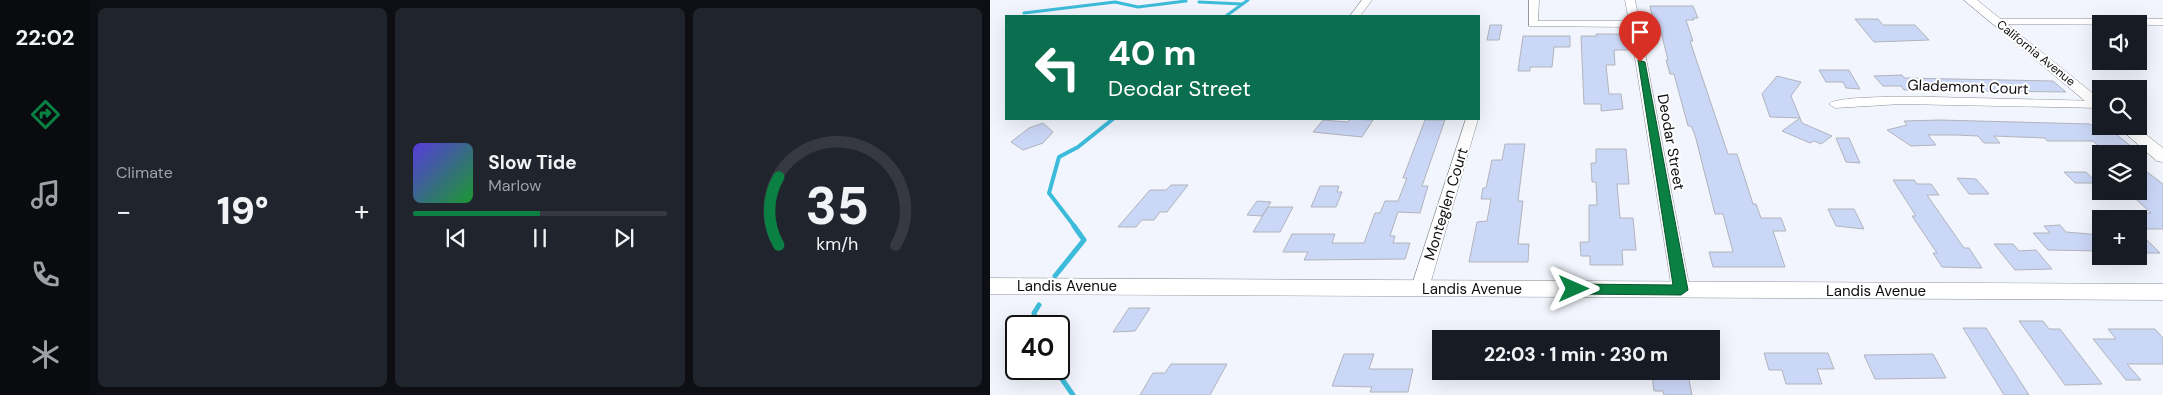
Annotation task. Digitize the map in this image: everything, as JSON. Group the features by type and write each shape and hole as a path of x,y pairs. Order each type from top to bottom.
{"street":[{"path":"1356,15 1367,0"},
{"path":"1534,0 1533,24 1634,24"},
{"name":"Deodar Street","path":"1630,0 1681,290"},
{"name":"California Avenue","path":"1970,0 2092,99"},
{"path":"1996,21 2163,22"},
{"name":"Glademont Court","path":"1835,104 1897,101 2092,106"},
{"name":"Monteglen Court","path":"1420,288 1472,120"},
{"path":"2136,135 2163,157"},
{"name":"Landis Avenue","path":"990,286 2163,292"}],"building":[{"path":"1650,6 1693,6 1698,18 1686,20 1693,41 1690,41 1728,154 1737,154 1753,204 1756,204 1761,218 1781,218 1786,231 1773,231 1785,267 1713,267 1709,252 1733,252 1723,214 1715,214 1695,135 1691,126 1688,126 1674,74 1670,74 1666,60 1668,60 1659,24 1654,24"},
{"path":"1855,19 1878,19 1883,25 1915,25 1929,40 1874,42"},
{"path":"1490,25 1502,25 1499,40 1487,40"},
{"path":"1596,34 1626,34 1629,50 1614,50 1615,65 1606,65 1609,94 1621,94 1623,109 1601,111 1601,104 1584,104 1581,36 1597,36"},
{"path":"1523,36 1570,36 1570,47 1554,47 1552,67 1530,67 1530,71 1518,71"},
{"path":"1819,70 1849,70 1860,89 1846,88 1843,82 1826,82"},
{"path":"1902,75 1904,78 2053,81 2066,92 1904,90 1901,86 1883,86 1874,76"},
{"path":"1777,76 1801,82 1791,96 1800,118 1770,117 1762,94"},
{"path":"1800,118 1802,123 1832,136 1821,144 1814,141 1810,143 1782,131"},
{"path":"1323,120 1348,122 1349,120 1373,120 1362,137 1313,132"},
{"path":"1425,120 1445,120 1422,186 1428,186 1420,213 1398,212 1390,236 1395,236 1393,243 1410,243 1405,259 1304,260 1308,252 1283,252 1292,234 1335,234 1332,243 1364,243 1375,213 1380,213 1385,201 1398,201 1407,178 1403,178"},
{"path":"1940,120 2090,124 2092,125 2092,135 2117,135 2130,145 2097,145 2093,141 2047,141 2045,138 1994,136 2000,143 1984,143 1978,136 1928,135 1936,145 1911,146 1887,130 1907,125 1904,121"},
{"path":"1043,123 1053,132 1043,143 1023,150 1011,142 1029,128"},
{"path":"1836,138 1849,138 1860,163 1846,162"},
{"path":"1505,144 1525,144 1518,201 1523,201 1518,244 1529,244 1528,262 1469,262 1477,222 1487,221 1491,199 1481,199 1483,188 1486,188 1492,160 1502,160"},
{"path":"1596,149 1626,149 1629,184 1617,184 1620,218 1633,218 1636,250 1622,250 1623,265 1590,265 1590,256 1581,256 1580,242 1589,242 1589,205 1597,205 1596,182 1592,182 1591,163 1596,163"},
{"path":"2064,172 2086,172 2092,178 2092,183 2075,183"},
{"path":"2147,172 2163,184 2163,229 2147,229 2147,213 2151,213 2137,200 2147,200"},
{"path":"1957,178 1976,179 1989,194 1969,194"},
{"path":"1893,180 1914,180 1917,184 1931,184 1939,195 1927,195 1964,248 1969,248 1982,268 1942,267 1933,253 1937,253 1912,216 1916,216"},
{"path":"1171,185 1188,185 1167,212 1160,212 1154,220 1142,220 1136,227 1118,227 1150,190 1166,190"},
{"path":"1320,186 1339,186 1337,192 1342,192 1336,207 1311,207"},
{"path":"1257,201 1271,202 1262,216 1247,215"},
{"path":"1268,207 1293,207 1280,232 1253,232"},
{"path":"1828,209 1854,209 1864,229 1836,226"},
{"path":"2060,225 2066,232 2092,234 2092,251 2048,250 2033,233 2050,233 2044,226"},
{"path":"2147,240 2160,253 2147,253"},
{"path":"1994,244 2013,244 2019,251 2036,250 2052,269 2015,270"},
{"path":"1129,308 1150,308 1135,331 1113,332"},
{"path":"2019,321 2043,321 2049,329 2060,329 2102,384 2065,385"},
{"path":"1963,328 1986,328 2029,395 2004,395"},
{"path":"2108,329 2155,329 2163,338 2163,364 2127,364 2141,380 2126,380 2093,339 2116,339"},
{"path":"1764,353 1828,353 1834,369 1817,369 1822,384 1786,384 1782,370 1769,370"},
{"path":"1344,354 1374,354 1369,369 1413,369 1408,392 1370,392 1372,387 1332,386"},
{"path":"1933,354 1946,378 1875,379 1864,355"},
{"path":"1171,364 1227,364 1210,395 1140,395 1153,373 1165,373"},
{"path":"1653,380 1689,380 1692,395 1664,395 1663,391 1654,391"}],"waterway":[{"path":"1227,15 1248,0"},
{"path":"1024,13 1115,2 1138,7 1186,1"},
{"path":"1199,2 1242,4"},
{"path":"1075,227 1049,193 1059,157 1078,147 1112,120"},
{"path":"1055,276 1084,240 1074,226"},
{"path":"1034,315 1039,305"},
{"path":"1063,380 1073,395"}],"route":[{"path":"1574,289 1681,290 1640,62"}]}
